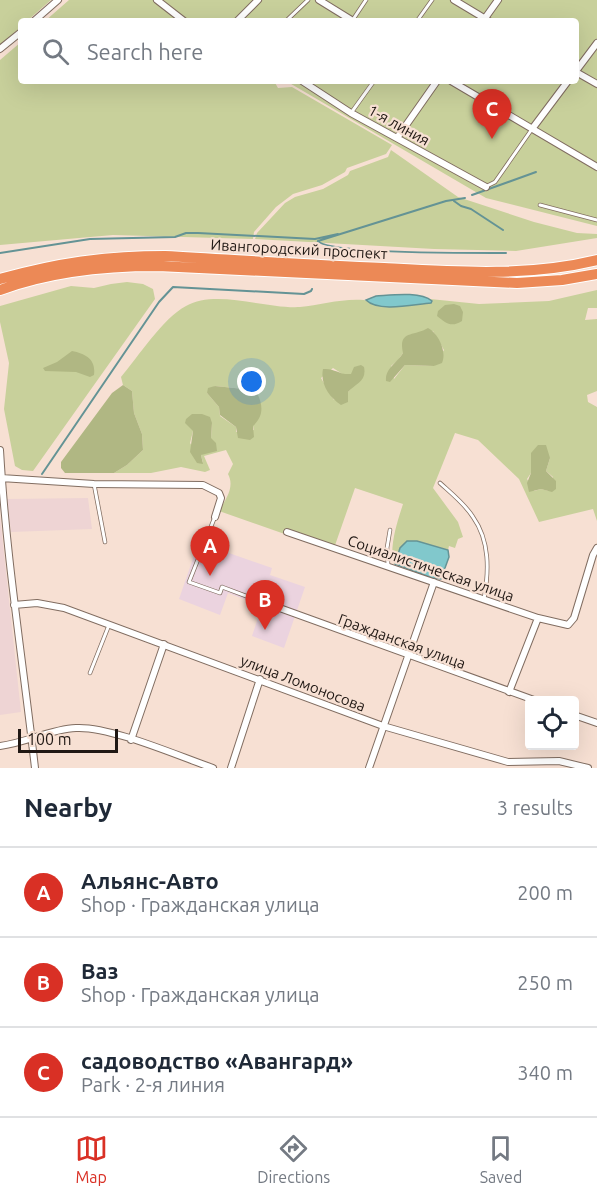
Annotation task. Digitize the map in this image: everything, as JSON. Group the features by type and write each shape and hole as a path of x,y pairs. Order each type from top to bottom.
{"highway":[{"name":"Ивангородский проспект","path":"0,279 73,261 124,256 165,256 489,273 537,270 597,260"},
{"name":"Ивангородский проспект","path":"0,290 49,276 119,266 517,283 562,280 597,274"}],"street":[{"path":"37,18 58,0"},
{"path":"157,0 180,18"},
{"path":"240,18 258,0"},
{"path":"319,0 347,18"},
{"path":"454,0 482,18"},
{"path":"486,18 498,0"},
{"path":"0,50 18,35"},
{"path":"579,67 597,43"},
{"path":"579,73 597,84"},
{"name":"1-я линия","path":"307,84 351,113 486,187"},
{"path":"397,138 435,84"},
{"path":"456,84 597,167"},
{"path":"532,129 566,84"},
{"path":"0,450 14,605 35,768"},
{"path":"1,478 93,484 172,483 208,486 219,493 221,498 215,517"},
{"name":"Социалистическая улица","path":"287,532 538,618 568,626 574,618 592,555 597,548"},
{"path":"369,768 434,582"},
{"name":"Гражданская улица","path":"263,602 525,697"},
{"name":"улица Ломоносова","path":"14,605 37,603 64,608 382,726 508,762 559,761 588,768"},
{"path":"509,692 538,618"},
{"path":"131,740 164,644"},
{"path":"231,768 260,679"},
{"path":"579,717 597,723"},
{"path":"0,746 14,745 68,729 83,728 131,740 213,768"}],"lane":[{"path":"289,18 308,0"},
{"path":"354,18 366,0"},
{"path":"419,18 432,0"},
{"path":"351,113 372,84"},
{"path":"486,187 495,182 532,129"},
{"path":"540,205 597,220"},
{"path":"440,483 473,516 482,534 488,559 484,599"},
{"path":"93,484 105,542"},
{"path":"215,517 189,582 220,593 222,587 263,602"},
{"path":"388,565 387,548 390,530"},
{"path":"90,674 109,624"}],"shaded area":[{"path":"88,498 92,529 11,532 7,499"},
{"path":"0,516 21,712 0,715"},
{"path":"198,544 272,568 270,575 305,587 284,648 252,636 262,606 228,593 220,615 179,599"}],"green space":[{"path":"0,0 51,0 30,18 18,18 18,30 0,45"},
{"path":"69,0 597,0 597,226 486,198 291,84 579,84 579,18 48,18"},
{"path":"18,45 18,84 276,84 278,88 292,87 392,145 386,154 347,168 345,172 322,185 293,194 276,207 254,232 253,239 113,235 0,245 0,60"},
{"path":"391,150 458,197 534,222 577,233 597,234 597,238 516,251 255,239 257,233 285,203 295,197 323,189 348,175 350,171 388,157"},
{"path":"127,282 143,284 153,289 155,299 33,471 22,470 15,466 4,409 9,363 0,322 0,306 71,286 94,288"},
{"path":"597,290 597,308 588,308 585,320 597,319 597,391 587,395 588,402 597,407 597,521 593,509 539,522 519,479 478,440 455,433 433,488 458,522 463,537 458,539 455,548 449,546 448,550 417,541 396,557 395,564 392,556 393,541 403,504 355,488 333,551 219,511 229,493 231,484 228,474 233,464 226,450 204,456 210,470 205,472 181,467 151,473 114,473 127,465 143,450 142,434 134,413 132,391 123,385 121,377 169,319 186,306 198,301 226,299 300,307 356,300 391,306 431,303 430,299 479,304 549,301","holes":["433,331 444,350 434,366 405,365 394,379 391,366 403,353","333,368 344,375 351,374 353,386 348,392 334,400 321,378","215,386 244,389 254,430 236,432 236,427 220,416 219,407 207,393","212,423 211,438 201,455 203,463 190,443 193,431","550,458 546,471 553,477 549,491 541,489 534,491 527,479 531,473"]},
{"path":"445,305 460,306 463,312 462,321 446,323 437,316 438,311"},
{"path":"428,328 436,334 441,344 442,363 434,366 405,365 390,382 386,381 389,369 403,353 402,346 405,337"},
{"path":"72,351 92,361 94,375 90,377 76,372 45,371 43,368 57,362"},
{"path":"361,365 364,367 364,376 348,392 348,402 341,405 326,390 322,375 323,369 351,374 354,367"},
{"path":"123,385 132,391 134,413 142,434 143,450 127,465 114,473 65,473 61,468 61,462 112,393"},
{"path":"215,386 244,389 257,393 261,410 253,426 254,437 250,440 238,438 236,427 220,415 219,407 207,393 208,388"},
{"path":"192,414 210,417 212,423 211,438 216,443 217,451 201,455 203,464 197,463 190,452 193,431 185,423"},
{"path":"538,445 546,445 550,458 546,471 556,481 556,489 552,492 541,489 529,492 527,483 531,473 531,453"}],"water":[{"path":"413,295 432,301 431,303 388,307 372,304 366,300 376,296"},
{"path":"407,541 417,541 448,550 449,557 441,579 432,578 395,564 400,548"}],"waterway":[{"path":"472,195 536,172"},
{"path":"318,241 446,201 465,198"},
{"path":"454,201 503,230"},
{"path":"0,253 90,239 175,237 186,233 315,239 338,234"},
{"path":"318,241 328,245 375,251 506,253"},
{"path":"316,248 318,241"},
{"path":"42,474 159,302 173,287 304,294 312,289"}],"place":[{"name":"садоводство «Авангард»","path":"492,139"},
{"name":"Альянс-Авто","path":"210,576"},
{"name":"Ваз","path":"265,630"}]}
